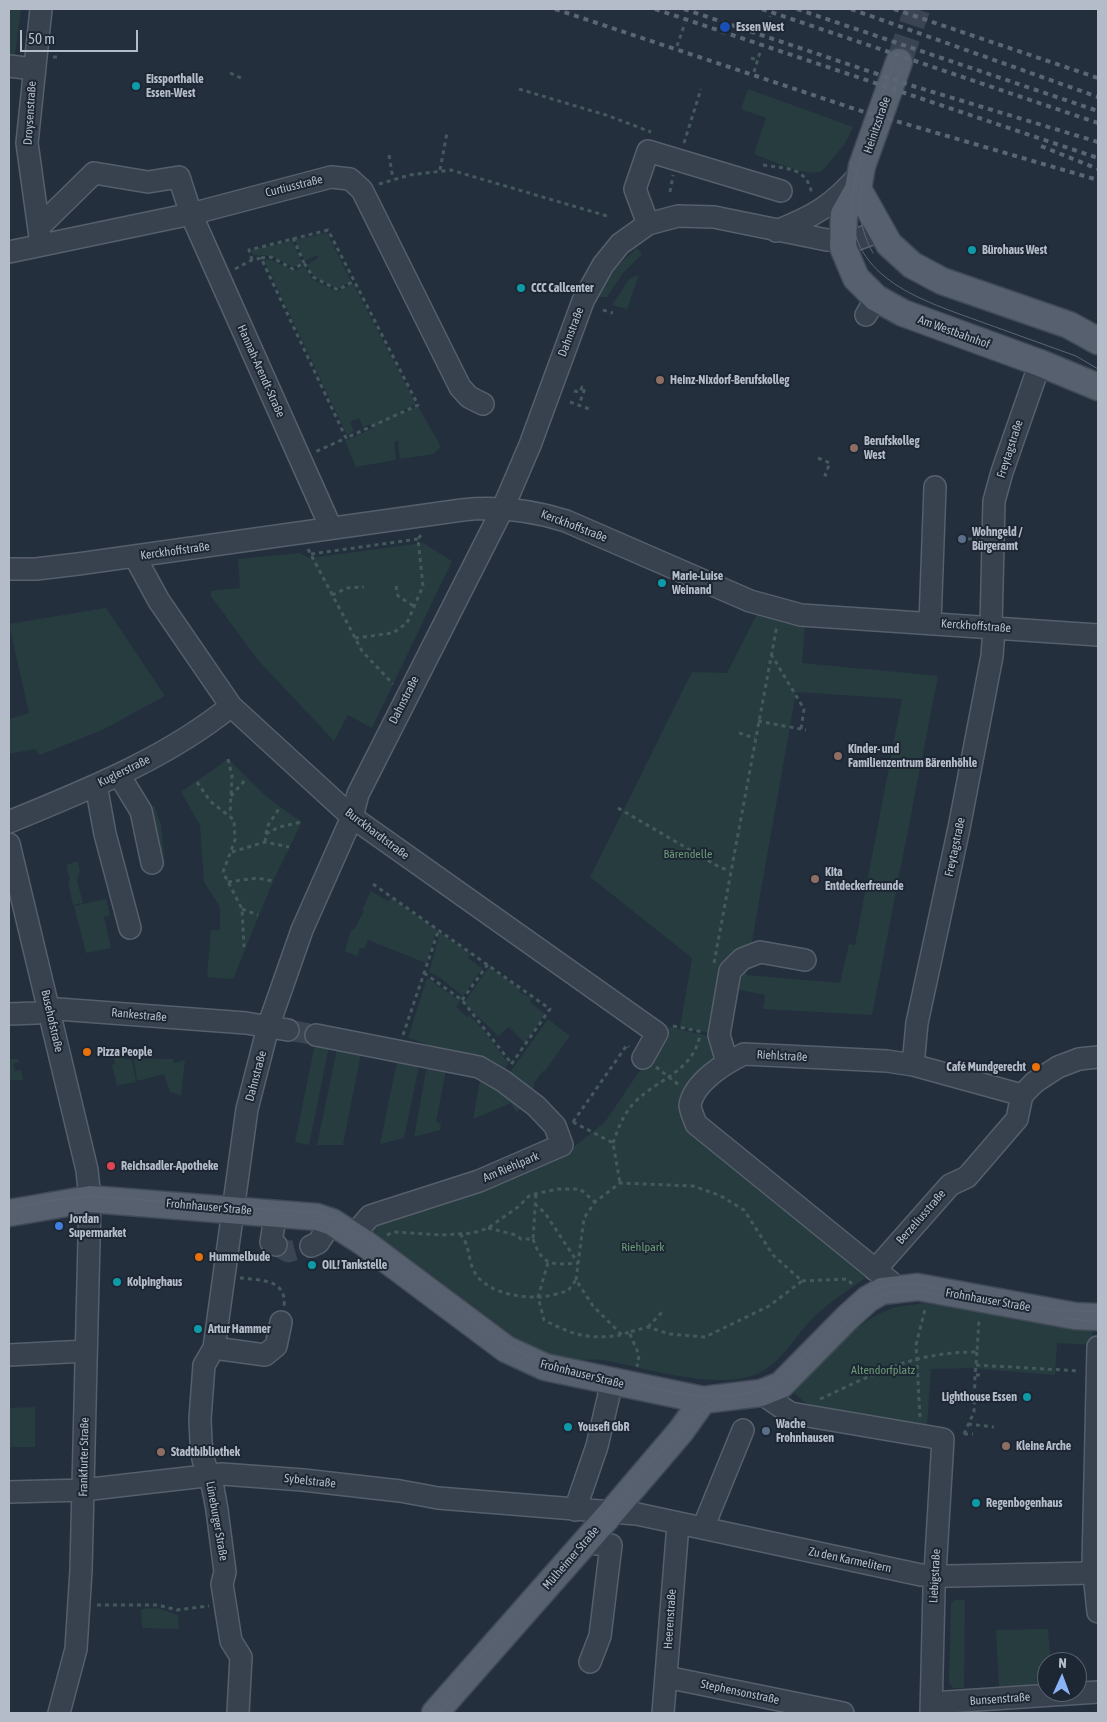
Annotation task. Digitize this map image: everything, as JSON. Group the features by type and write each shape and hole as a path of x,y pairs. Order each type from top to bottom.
{"main road":[{"name":"Heinitzstraße","path":"859,181 899,62"},
{"path":"859,181 880,230 889,244 904,260 942,281 1069,325 1098,341"},
{"name":"Am Westbahnhof","path":"859,181 844,214 842,240 846,257 871,307 924,322 1040,363 1098,387"},
{"name":"Frohnhauser Straße","path":"9,1213 90,1199 276,1212 317,1217 332,1222 358,1239 506,1349 545,1367 703,1400 761,1393 780,1385 831,1333 868,1299 882,1291 918,1287 1075,1316 1098,1317"},
{"name":"Mülheimer Straße","path":"435,1713 611,1513 681,1431 703,1400"}],"street":[{"name":"Droysenstraße","path":"40,237 26,143 41,9"},
{"path":"9,66 34,69"},
{"path":"781,192 648,152 635,189 648,224 670,217 701,216 827,240 858,239 880,230"},
{"name":"Hannah-Arendt-Straße","path":"40,237 94,173 148,182 179,177 191,214 331,528"},
{"name":"Curtiusstraße","path":"9,252 40,237 191,214 331,177 350,179 362,190"},
{"path":"776,231 818,214 859,181"},
{"path":"362,190 460,387 470,397 484,404"},
{"name":"Dahnstraße","path":"233,1209 247,1109 278,1028 302,930 352,817 358,794 503,508 593,280 620,244 648,224"},
{"name":"Freytagstraße","path":"913,1065 917,1023 960,828 992,656 994,501 1002,472 1040,363"},
{"path":"930,623 935,487"},
{"name":"Kerckhoffstraße","path":"9,569 36,569 135,557 442,513 503,508 534,511 566,521 750,601 780,610 801,614 1098,636"},
{"name":"Burckhardtstraße","path":"135,557 159,601 232,706 352,817 657,1033 635,1052"},
{"name":"Kuglerstraße","path":"9,822 131,770 215,720 232,706"},
{"path":"119,775 141,811 152,863"},
{"path":"96,786 105,834 130,928"},
{"name":"Busehofstraße","path":"9,844 87,1170 90,1199"},
{"path":"726,1062 719,1034 730,971 742,959 760,952 804,960"},
{"name":"Rankestraße","path":"9,1014 50,1011 58,1008 278,1028"},
{"path":"316,1035 507,1072 555,1126 562,1145"},
{"name":"Riehlstraße","path":"693,1096 695,1090 726,1062 744,1054 887,1061 913,1065 1022,1095"},
{"path":"1022,1095 1035,1082 1058,1067 1079,1059 1098,1057"},
{"name":"Berzeliusstraße","path":"875,1270 950,1185 967,1177 1016,1119 1022,1095"},
{"path":"693,1096 690,1106 696,1124 898,1288"},
{"name":"Am Riehlpark","path":"358,1239 370,1216 479,1181 562,1145"},
{"name":"Frankfurter Straße","path":"59,1713 76,1649 79,1605 90,1199"},
{"name":"Lüneburger Straße","path":"233,1209 214,1348 204,1365 200,1419 203,1459 213,1488 225,1572 222,1584 231,1641 242,1657 238,1713"},
{"path":"276,1212 272,1242 276,1245"},
{"path":"311,1246 318,1243 332,1222"},
{"path":"1098,1317 1098,1327"},
{"path":"214,1348 265,1355 276,1346 282,1322"},
{"path":"1098,1348 1093,1573 1098,1612"},
{"path":"9,1356 86,1351"},
{"path":"575,1510 597,1446 623,1384"},
{"path":"761,1393 790,1413 951,1438"},
{"path":"702,1528 743,1430"},
{"name":"Liebigstraße","path":"931,1708 935,1576 951,1438"},
{"name":"Sybelstraße","path":"9,1492 83,1490 222,1474 303,1480 400,1491 438,1498 611,1513"},
{"name":"Zu den Karmelitern","path":"611,1513 637,1514 921,1575 1093,1573"},
{"name":"Heerenstraße","path":"663,1713 678,1524"},
{"path":"585,1543 611,1545 600,1636 590,1662"},
{"name":"Stephensonstraße","path":"666,1677 843,1713"},
{"name":"Bunsenstraße","path":"931,1708 1098,1692"}],"path":[{"path":"765,32 766,23 770,16"},
{"path":"677,46 683,36 685,23"},
{"path":"754,72 761,49"},
{"path":"751,58 758,60"},
{"path":"230,73 241,78"},
{"path":"519,89 609,116 656,134"},
{"path":"685,140 701,89"},
{"path":"440,170 447,133"},
{"path":"389,155 393,180"},
{"path":"362,190 393,180 440,170 466,173 607,216"},
{"path":"252,260 249,250 328,230 418,404 300,459"},
{"path":"293,238 312,278 338,290 354,281"},
{"path":"219,277 252,260 262,258 270,257 293,269 304,263"},
{"path":"262,258 346,438"},
{"path":"603,310 613,313"},
{"path":"574,391 580,392 582,387 585,388 579,405"},
{"path":"570,402 592,410"},
{"path":"818,458 830,463 825,475 827,476"},
{"path":"311,554 418,539 442,513"},
{"path":"300,533 362,650 379,671 394,685 409,691"},
{"path":"355,638 392,633 407,623 423,586 418,539"},
{"path":"396,586 398,596 415,607"},
{"path":"332,595 347,588 364,587"},
{"path":"713,965 780,610"},
{"path":"771,654 804,709 801,729"},
{"path":"758,721 806,730"},
{"path":"739,733 755,738"},
{"path":"228,759 232,776 230,816 236,829 232,852 223,868 242,909 244,947"},
{"path":"231,797 247,778"},
{"path":"197,782 210,801 230,816"},
{"path":"265,842 270,819 280,807"},
{"path":"618,808 722,868 730,870"},
{"path":"266,835 279,827 301,822"},
{"path":"232,852 265,842 276,842 289,847"},
{"path":"228,882 257,878 273,881"},
{"path":"373,884 550,1009 507,1072 462,1000 424,973"},
{"path":"242,909 258,915"},
{"path":"397,1051 439,929"},
{"path":"462,1000 488,964"},
{"path":"620,1183 613,1143 622,1117 638,1099 670,1078 698,1049 703,1022"},
{"path":"562,1145 573,1122 635,1052 693,1096"},
{"path":"573,1122 613,1143"},
{"path":"460,1234 466,1239 474,1271 481,1280 502,1292 538,1297 568,1291 576,1280 584,1218 595,1202 620,1183 692,1186 719,1195 744,1210 773,1255 802,1282"},
{"path":"358,1239 394,1232 460,1234 488,1228 518,1207 530,1195 558,1189 580,1189 595,1202"},
{"path":"536,1193 533,1239 541,1256 548,1263 555,1265 578,1263"},
{"path":"536,1205 545,1213 578,1263"},
{"path":"488,1228 516,1234 521,1239 533,1239"},
{"path":"548,1263 538,1297 544,1320 571,1334 598,1338 622,1335 648,1327 664,1310"},
{"path":"224,1275 273,1282 281,1289 284,1300 282,1322"},
{"path":"648,1327 669,1334 705,1337 769,1306 802,1282 847,1279 868,1299"},
{"path":"576,1280 593,1306 622,1335"},
{"path":"921,1423 916,1345 926,1309"},
{"path":"964,1434 974,1412 980,1316"},
{"path":"623,1384 639,1355 629,1332"},
{"path":"814,1402 888,1368 916,1358 948,1352 977,1352"},
{"path":"976,1365 1082,1371"},
{"path":"968,1424 994,1427"},
{"path":"951,1438 964,1434 973,1434"},
{"path":"79,1605 158,1605 177,1610 225,1603"}],"green space":[{"path":"9,9 21,9 14,62 9,62"},
{"path":"748,89 853,127 844,145 822,171 816,173 808,172 779,164 754,154 766,118 741,109"},
{"path":"327,233 351,281 337,289 313,276 307,265 319,257 317,255 305,261 295,240"},
{"path":"292,241 302,263 294,267 271,256 253,255 251,250"},
{"path":"637,248 642,254 623,273 607,297 595,297 615,268"},
{"path":"264,260 271,260 295,271 304,266 312,279 337,292 353,284 416,404 399,412 400,414 418,406 441,447 433,454 400,459 398,440 394,442 396,460 356,467 345,441 373,428 371,424 363,427 359,418 350,422 354,431 347,435"},
{"path":"639,275 627,309 612,305 629,279"},
{"path":"423,543 452,561 372,728 348,715 334,741 257,659 211,596 211,591 240,588 238,559 299,553 309,558"},
{"path":"106,608 165,696 102,730 40,755 35,749 9,754 9,719 29,713 9,624"},
{"name":"Bärendelle","path":"758,612 805,625 802,663 938,676 872,1015 763,1009 765,995 736,989 725,1036 680,1027 692,958 590,877 692,672 727,673","holes":["796,692 902,699 855,945 849,944 840,983 746,975"]},
{"path":"228,759 268,798 302,822 274,879 233,979 207,977 211,930 220,930 220,907 204,882 200,825 181,792"},
{"path":"154,805 161,825 165,866 162,866 146,809"},
{"path":"78,861 80,872 77,880 83,903 73,905 66,865"},
{"path":"371,891 388,901 391,898 437,930 426,963 368,940 364,949 360,948 357,956 345,951 351,930 354,930 364,911 362,910"},
{"path":"106,899 110,915 104,917 111,948 86,953 74,906"},
{"path":"440,933 471,954 468,958 482,968 463,996 439,977 429,972"},
{"path":"489,967 520,989 519,992 532,998 530,1002 545,1014 525,1043 509,1027 498,1036 464,1003"},
{"path":"427,978 460,1001 456,1007 467,1017 469,1015 482,1028 508,1063 504,1073 408,1038"},
{"path":"548,1019 570,1036 534,1083 535,1085 530,1092 508,1075"},
{"name":"Riehlpark","path":"669,1027 713,1037 715,1065 688,1128 867,1277 816,1315 782,1355 763,1371 747,1377 727,1380 684,1377 602,1360 581,1360 545,1365 362,1239 376,1220 570,1150 605,1122"},
{"path":"315,1044 329,1047 309,1145 295,1142"},
{"path":"337,1049 361,1053 343,1145 317,1145"},
{"path":"114,1057 132,1060 136,1082 117,1085 112,1065 115,1064"},
{"path":"398,1057 420,1061 404,1138 380,1144"},
{"path":"9,1059 18,1059 19,1062 13,1064 15,1071 21,1070 23,1080 9,1080"},
{"path":"134,1059 173,1059 174,1063 185,1060 181,1095 170,1092 164,1074 137,1081"},
{"path":"427,1066 446,1070 436,1122 441,1124 440,1130 414,1137"},
{"path":"481,1074 533,1104 516,1112 511,1103 473,1119"},
{"name":"Altendorfplatz","path":"924,1303 1092,1327 1093,1345 1057,1343 1055,1375 971,1368 931,1369 927,1426 809,1406 794,1393 839,1344 878,1314 901,1306"},
{"path":"35,1407 35,1447 9,1447 9,1408"},
{"path":"955,1600 965,1600 964,1688 953,1688 949,1683 951,1604"},
{"path":"158,1608 178,1615 179,1629 142,1628 141,1609"},
{"path":"1048,1629 1050,1652 1037,1652 1037,1685 999,1687 996,1630"}],"tunnel":[{"path":"899,62 917,9"},
{"path":"288,1030 316,1035"},
{"path":"276,1245 288,1252 311,1246"}],"tram line":[{"path":"895,60 864,147 855,181 852,198 853,225 860,247 873,265 909,293 954,312 1076,356 1098,369"},
{"path":"876,137 903,64"},
{"path":"863,180 860,199 861,218 865,236 873,253"},
{"path":"9,1209 47,1201 92,1196 320,1213 333,1218 374,1245 508,1346 521,1353 547,1363 574,1370 697,1396 745,1394 779,1382 789,1374 850,1307 871,1291 882,1287 900,1284 919,1284 1052,1310 1098,1312"},
{"path":"309,1219 329,1225 356,1241"},
{"path":"378,1257 416,1286"},
{"path":"792,1381 836,1332 874,1299 885,1294 902,1291 954,1297"},
{"path":"1064,1318 1098,1322"},
{"path":"430,1713 684,1424 697,1412 722,1398"},
{"path":"713,1409 735,1401"},
{"path":"440,1713 455,1696"}],"railway":[{"path":"555,9 858,110 1098,180"},
{"path":"655,9 1098,158"},
{"path":"684,9 913,86 1098,142"},
{"path":"762,9 1098,123"},
{"path":"797,9 1098,111"},
{"path":"851,9 1098,97"},
{"path":"894,9 1098,78"},
{"path":"1041,146 1098,169"}],"place":[{"name":"Essen West","path":"725,27"},
{"name":"Eissporthalle Essen-West","path":"136,86"},
{"name":"Bürohaus West","path":"972,250"},
{"name":"CCC Callcenter","path":"521,288"},
{"name":"Heinz-Nixdorf-Berufskolleg","path":"660,380"},
{"name":"Berufskolleg West","path":"854,448"},
{"name":"Wohngeld / Bürgeramt","path":"962,539"},
{"name":"Marie-Luise Weinand","path":"662,583"},
{"name":"Kinder- und Familienzentrum Bärenhöhle","path":"838,756"},
{"name":"Kita Entdeckerfreunde","path":"815,879"},
{"name":"Pizza People","path":"87,1052"},
{"name":"Café Mundgerecht","path":"1036,1067"},
{"name":"Reichsadler-Apotheke","path":"111,1166"},
{"name":"Jordan Supermarket","path":"59,1226"},
{"name":"Hummelbude","path":"199,1257"},
{"name":"OIL! Tankstelle","path":"312,1265"},
{"name":"Kolpinghaus","path":"117,1282"},
{"name":"Artur Hammer","path":"198,1329"},
{"name":"Lighthouse Essen","path":"1027,1397"},
{"name":"Yousefi GbR","path":"568,1427"},
{"name":"Wache Frohnhausen","path":"766,1431"},
{"name":"Kleine Arche","path":"1006,1446"},
{"name":"Stadtbibliothek","path":"161,1452"},
{"name":"Regenbogenhaus","path":"976,1503"}]}
